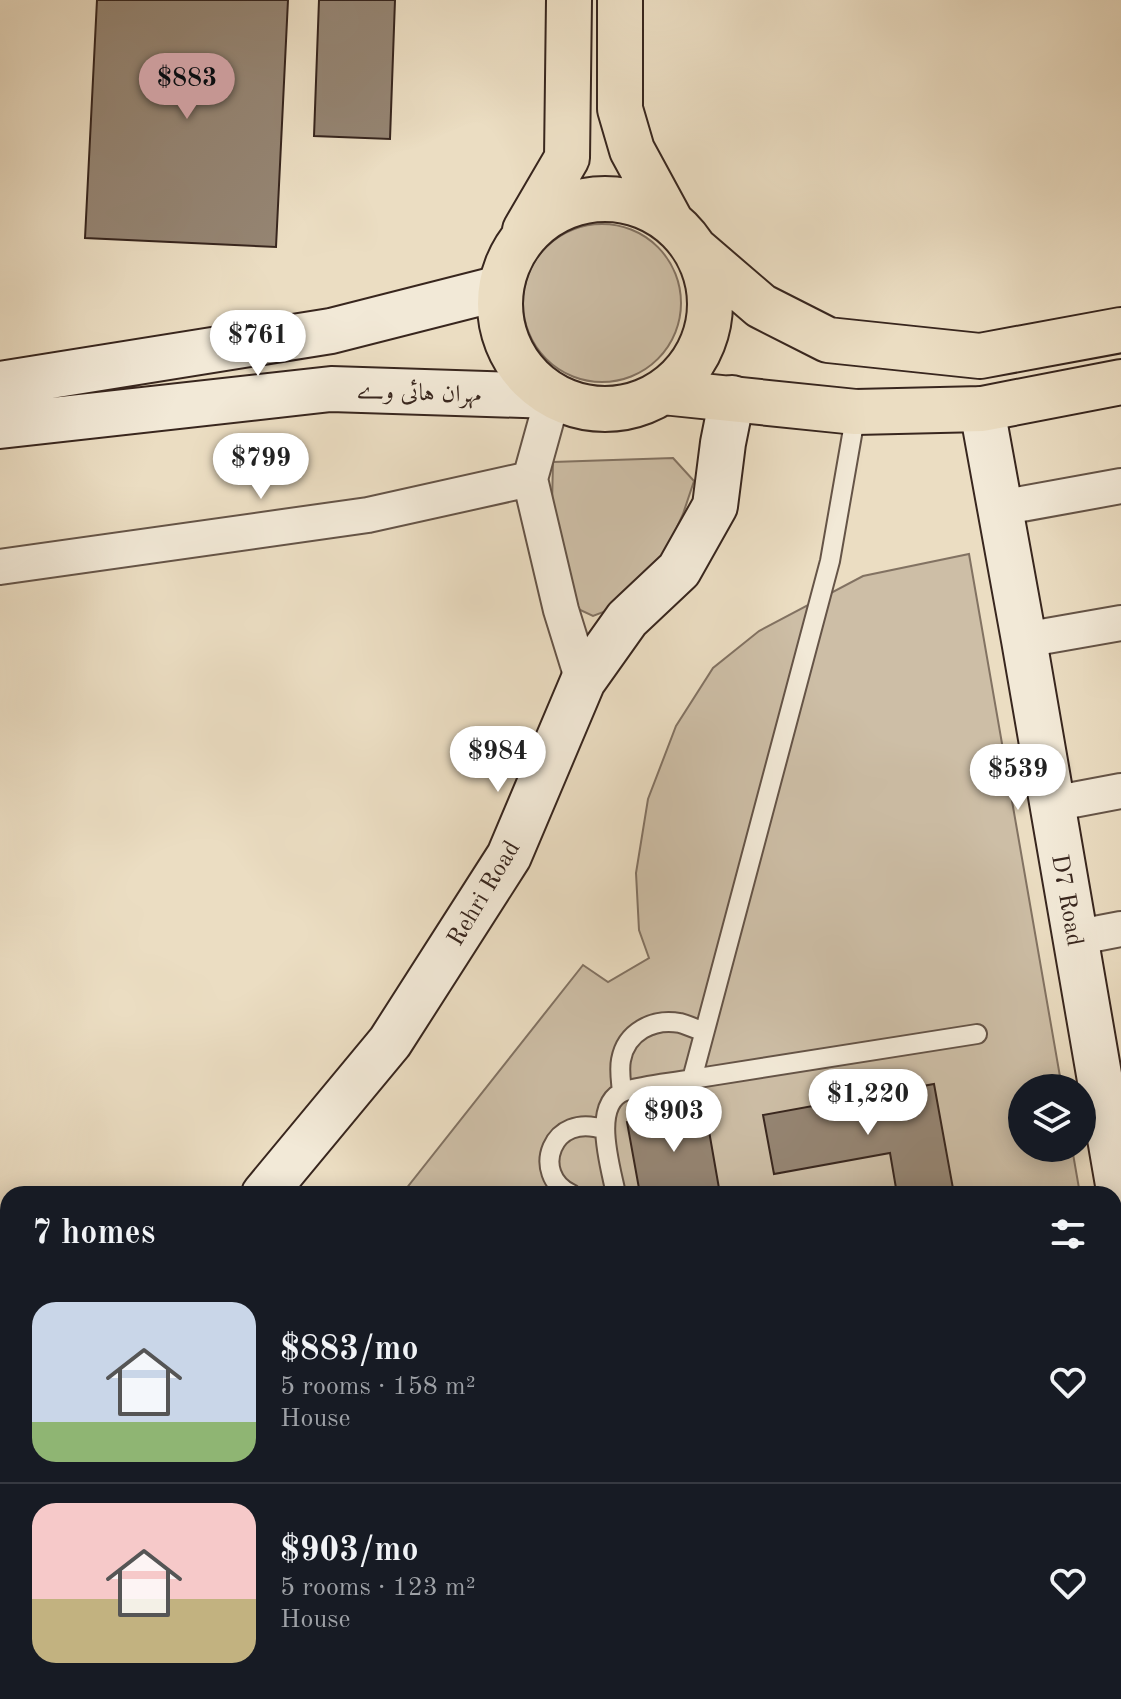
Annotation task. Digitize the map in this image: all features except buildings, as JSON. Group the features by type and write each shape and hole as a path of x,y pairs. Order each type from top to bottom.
{"main road":[{"path":"569,0 567,158 516,246 500,288 502,332 523,371 553,396 589,408 627,407 663,392 696,364 707,332 711,290 684,235 632,150 620,109 620,0"},
{"path":"516,246 548,214 590,199 632,201 684,235 761,306 828,340 980,356 1121,330"},
{"path":"1015,350 1024,401"},
{"path":"663,392 856,412 982,409 1121,382"}],"street":[{"path":"0,384 331,331 500,288"},
{"name":"مہران ہائی وے","path":"0,426 331,389 553,396"},
{"path":"553,396 530,479 561,610 583,681"},
{"name":"Rehri Road","path":"271,1186 390,1042 509,856 583,681 627,619 679,570 715,506 732,398"},
{"name":"D7 Road","path":"982,409 1074,938 1108,1053 1120,1186"},
{"path":"0,567 368,515 530,479"},
{"path":"1000,508 1121,486"},
{"path":"1024,640 1121,623"},
{"path":"1052,804 1121,791"},
{"path":"1074,938 1121,929"}],"lane":[{"path":"692,1079 830,561 856,412"},
{"path":"622,1092 621,1059 628,1040 642,1028 659,1022 680,1023 704,1032"},
{"path":"610,1186 605,1115 612,1099 622,1092 977,1034"},
{"path":"559,1186 554,1181 549,1165 551,1149 560,1135 574,1127 590,1125 605,1130"}],"shaded area":[{"path":"602,224 632,230 658,247 675,273 681,303 675,333 658,359 632,376 602,382 572,376 546,359 529,333 523,303 529,273 546,247 572,230"},
{"path":"673,458 694,481 660,565 614,608 593,616 576,608 552,504 553,462"},
{"path":"969,554 1060,1074 1008,1074 1008,1162 1074,1162 1079,1186 408,1186 583,965 608,982 649,958 639,930 636,873 648,799 676,726 713,668 759,631 863,576"}]}
